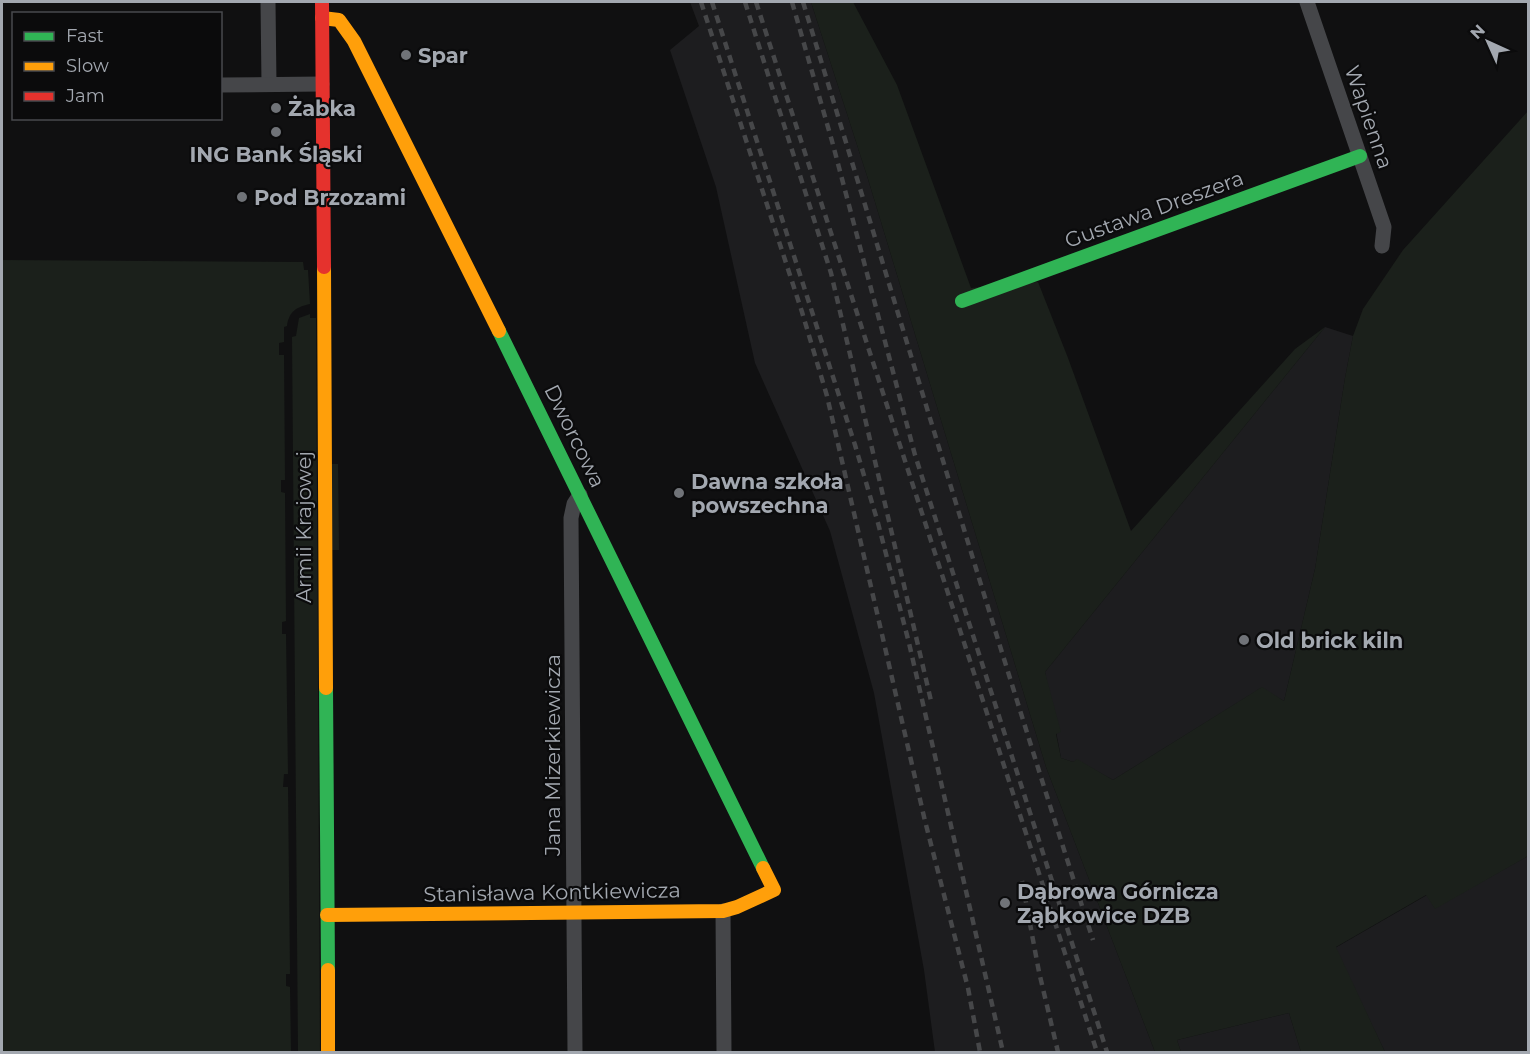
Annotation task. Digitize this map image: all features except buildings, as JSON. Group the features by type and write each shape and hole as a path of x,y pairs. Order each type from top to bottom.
{"street":[{"path":"268,2 268,84"},
{"name":"Armii Krajowej","path":"322,2 328,1053"},
{"name":"Wapienna","path":"1307,2 1384,227 1382,246"},
{"name":"Dworcowa","path":"322,18 337,20 345,26 354,41 774,890"},
{"path":"222,85 322,84"},
{"name":"Gustawa Dreszera","path":"962,301 1360,156"},
{"name":"Jana Mizerkiewicza","path":"575,1053 571,518 574,504 580,495"},
{"name":"Stanisława Kontkiewicza","path":"327,915 723,911 774,890"},
{"path":"723,911 724,1053"}],"shaded area":[{"path":"690,2 811,2 868,179 1046,767 1155,1052 935,1052 924,970 874,693 830,531 755,363 716,187 670,50 699,26"},
{"path":"811,2 853,2 897,85 971,288 1038,282 1131,531 1295,349 1325,327 1045,672 1061,732 1056,734 1061,758 1073,762 1077,759 1113,780 1262,687 1284,701 1315,569 1353,336 1363,309 1403,250 1528,111 1528,856 1435,909 1426,895 1336,947 1385,1052 1301,1052 1289,1013 1177,1040 1181,1052 1155,1052 1046,767 868,179"},
{"path":"2,260 303,262 304,270 308,270 310,304 292,313 287,326 284,327 284,342 279,343 279,355 284,355 285,480 281,480 281,492 285,493 286,621 282,622 282,634 286,634 288,774 284,774 283,787 288,787 290,974 286,974 286,986 290,987 291,1052 2,1052"},
{"path":"310,314 310,318 316,318 320,1052 298,1052 292,337 296,336 299,318"},
{"path":"1325,327 1353,336 1315,569 1284,701 1261,688 1113,780 1077,760 1073,762 1061,758 1045,672"},
{"path":"332,464 338,464 339,550 332,550"},
{"path":"1528,856 1528,1052 1385,1052 1335,948 1427,895 1435,908"},
{"path":"1289,1013 1301,1052 1181,1052 1177,1040"}],"railway":[{"path":"701,2 827,396 925,821 968,988 980,1052"},
{"path":"712,2 878,523 909,643 1003,1052"},
{"path":"745,2 831,273 932,705"},
{"path":"756,2 1097,1052"},
{"path":"792,2 832,141 915,455 1107,1052"},
{"path":"803,2 982,588 1093,940"},
{"path":"1022,881 1039,972 1058,1052"}],"traffic: fast":[{"path":"962,301 1360,156"},
{"path":"499,331 763,868"},
{"path":"326,688 328,970"}],"traffic: slow":[{"path":"322,18 339,20 354,41 499,331"},
{"path":"324,267 326,688"},
{"path":"327,915 723,911 774,890 763,868"},
{"path":"328,970 328,1052"}],"traffic: jam":[{"path":"322,2 324,267"}],"place":[{"name":"Spar","path":"406,55"},
{"name":"Żabka","path":"276,108"},
{"name":"ING Bank Śląski","path":"276,132"},
{"name":"Pod Brzozami","path":"242,197"},
{"name":"Dawna szkoła powszechna","path":"679,493"},
{"name":"Old brick kiln","path":"1244,640"},
{"name":"Dąbrowa Górnicza Ząbkowice DZB","path":"1005,903"}]}
